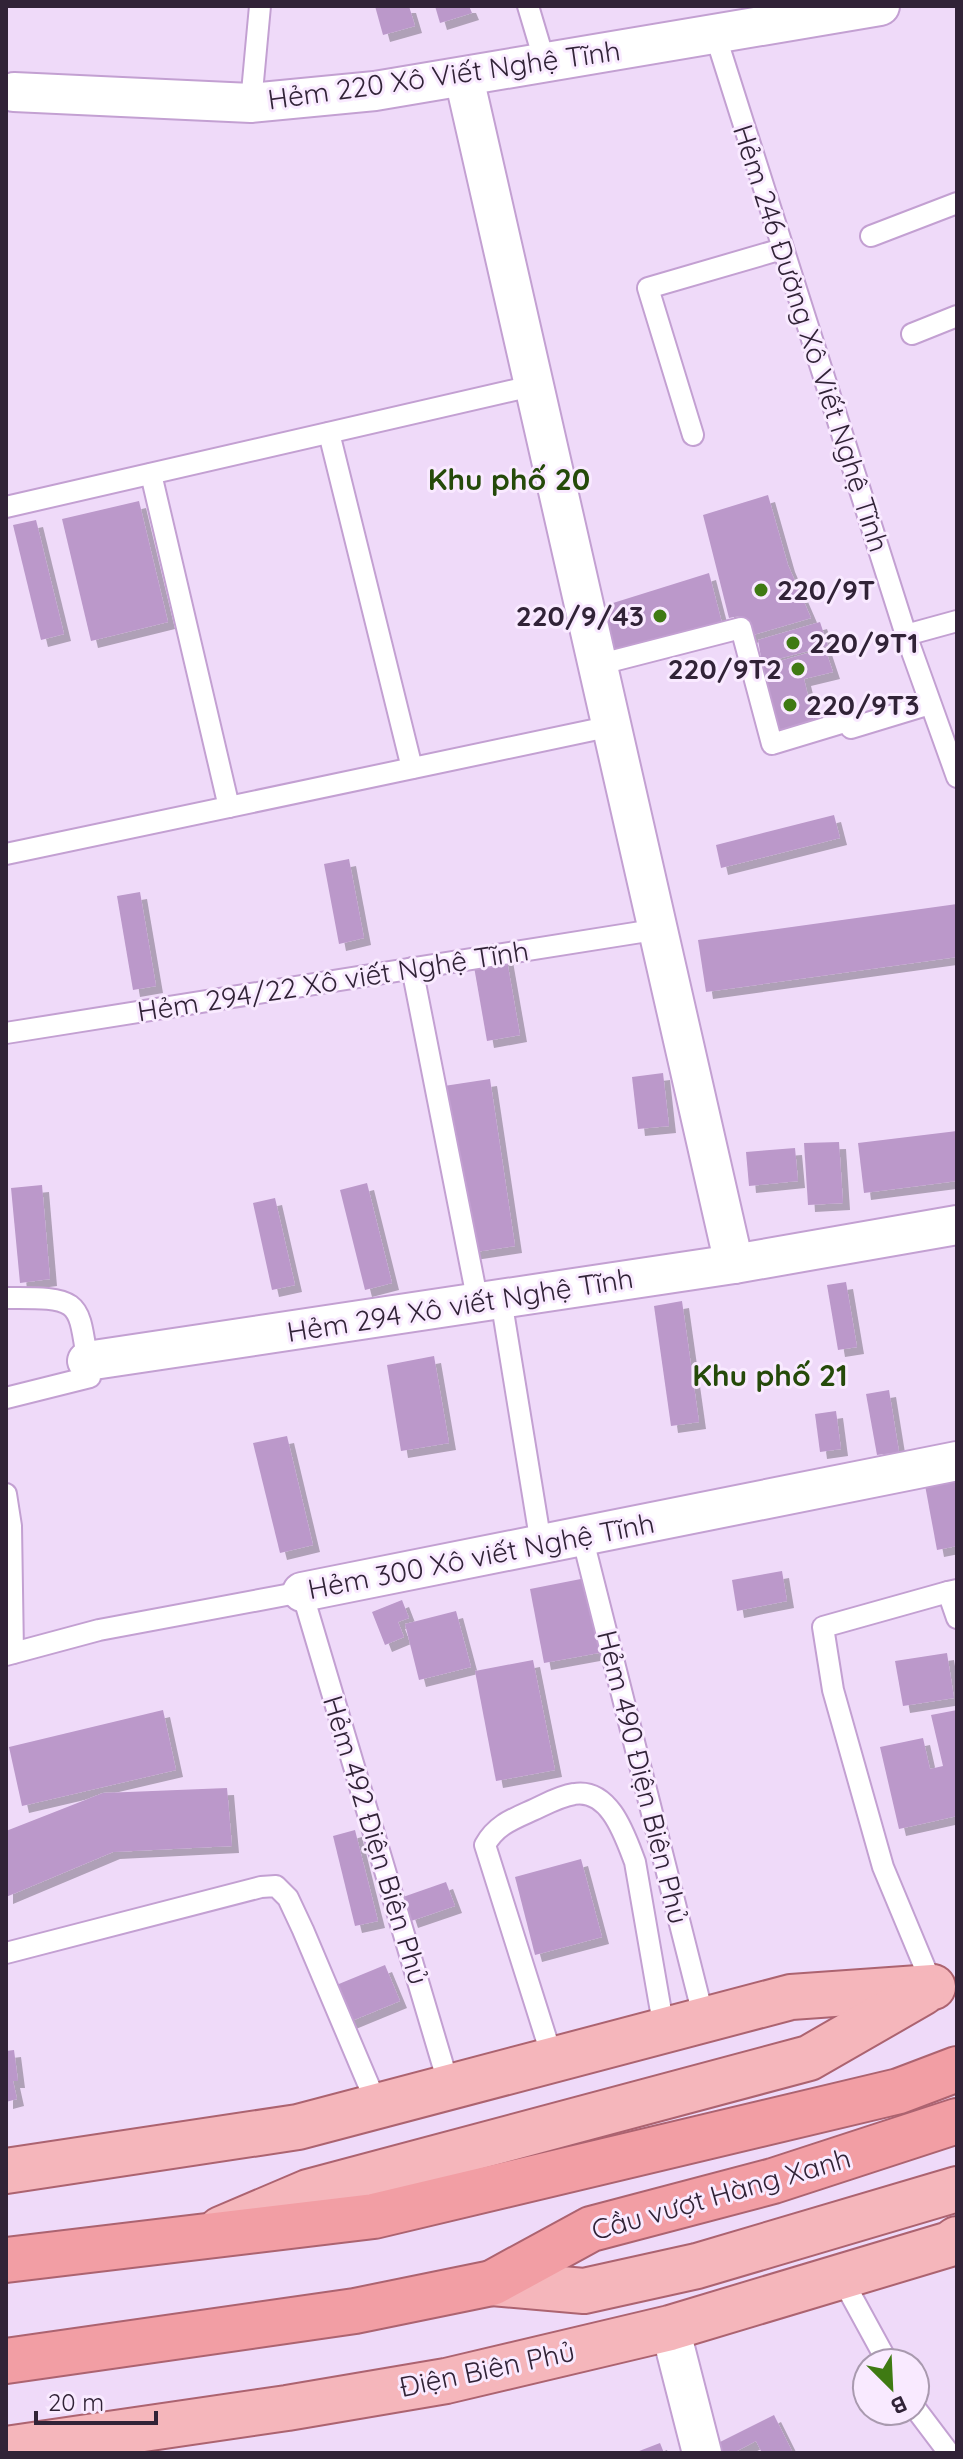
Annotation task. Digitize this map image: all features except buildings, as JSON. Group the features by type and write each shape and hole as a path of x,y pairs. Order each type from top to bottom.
{"highway":[{"name":"Cầu vượt Hàng Xanh","path":"206,2235 374,2216 899,2091 957,2069"},
{"name":"Cầu vượt Hàng Xanh","path":"492,2283 591,2229 773,2181 957,2121"},
{"path":"6,2260 206,2235"},
{"path":"6,2361 355,2311 492,2283"}],"main road":[{"path":"6,2171 298,2127 791,1997 945,1982"},
{"path":"206,2235 308,2192 809,2058 945,1982"},
{"path":"492,2283 584,2291 697,2266 957,2189"},
{"name":"Điện Biên Phủ","path":"6,2449 446,2381 670,2328 950,2244 957,2239"}],"street":[{"name":"Hẻm 220 Xô Viết Nghệ Tĩnh","path":"9,91 251,103 346,95 880,6"},
{"path":"464,77 734,1264"},
{"name":"Hẻm 294 Xô viết Nghệ Tĩnh","path":"87,1361 734,1264 957,1225"},
{"name":"Hẻm 300 Xô viết Nghệ Tĩnh","path":"302,1592 957,1461"},
{"path":"670,2328 702,2453"}],"lane":[{"path":"251,103 260,6"},
{"path":"528,6 545,63"},
{"name":"Hẻm 246 Đường Xô Viết Nghệ Tĩnh","path":"715,34 906,635 957,777"},
{"path":"871,236 957,203"},
{"path":"693,435 648,288 782,249"},
{"path":"912,334 957,316"},
{"path":"6,507 532,386"},
{"path":"329,433 412,768"},
{"path":"151,474 229,807"},
{"path":"906,635 957,621"},
{"path":"597,665 741,628 772,744 848,721 851,728 930,704"},
{"path":"6,854 612,726"},
{"name":"Hẻm 294/22 Xô viết Nghệ Tĩnh","path":"6,1033 660,929"},
{"path":"412,968 541,1544"},
{"path":"6,1298 48,1298 72,1305 80,1314 90,1377 6,1398"},
{"path":"6,1494 11,1526 9,1654"},
{"name":"Hẻm 490 Điện Biên Phủ","path":"582,1536 684,2024"},
{"path":"945,1982 883,1867 833,1690 823,1627 953,1591 957,1618"},
{"name":"Hẻm 300 Xô viết Nghệ Tĩnh","path":"9,1654 99,1630 302,1592"},
{"name":"Hẻm 492 Điện Biên Phủ","path":"302,1592 450,2089"},
{"path":"553,2060 485,1845 492,1832 508,1821 575,1794 588,1795 604,1804 618,1820 635,1862 684,2024"},
{"path":"6,1953 261,1887 276,1886 288,1898 303,1930 378,2107"},
{"path":"841,2277 879,2347"},
{"path":"929,2427 949,2453"}],"place":[{"name":"220/9T","path":"761,590"},
{"name":"220/9/43","path":"660,616"},
{"name":"220/9T1","path":"793,643"},
{"name":"220/9T2","path":"798,669"},
{"name":"220/9T3","path":"790,705"}],"district":[{"name":"Khu phố 20","path":"509,480"},
{"name":"Khu phố 21","path":"770,1376"}]}
